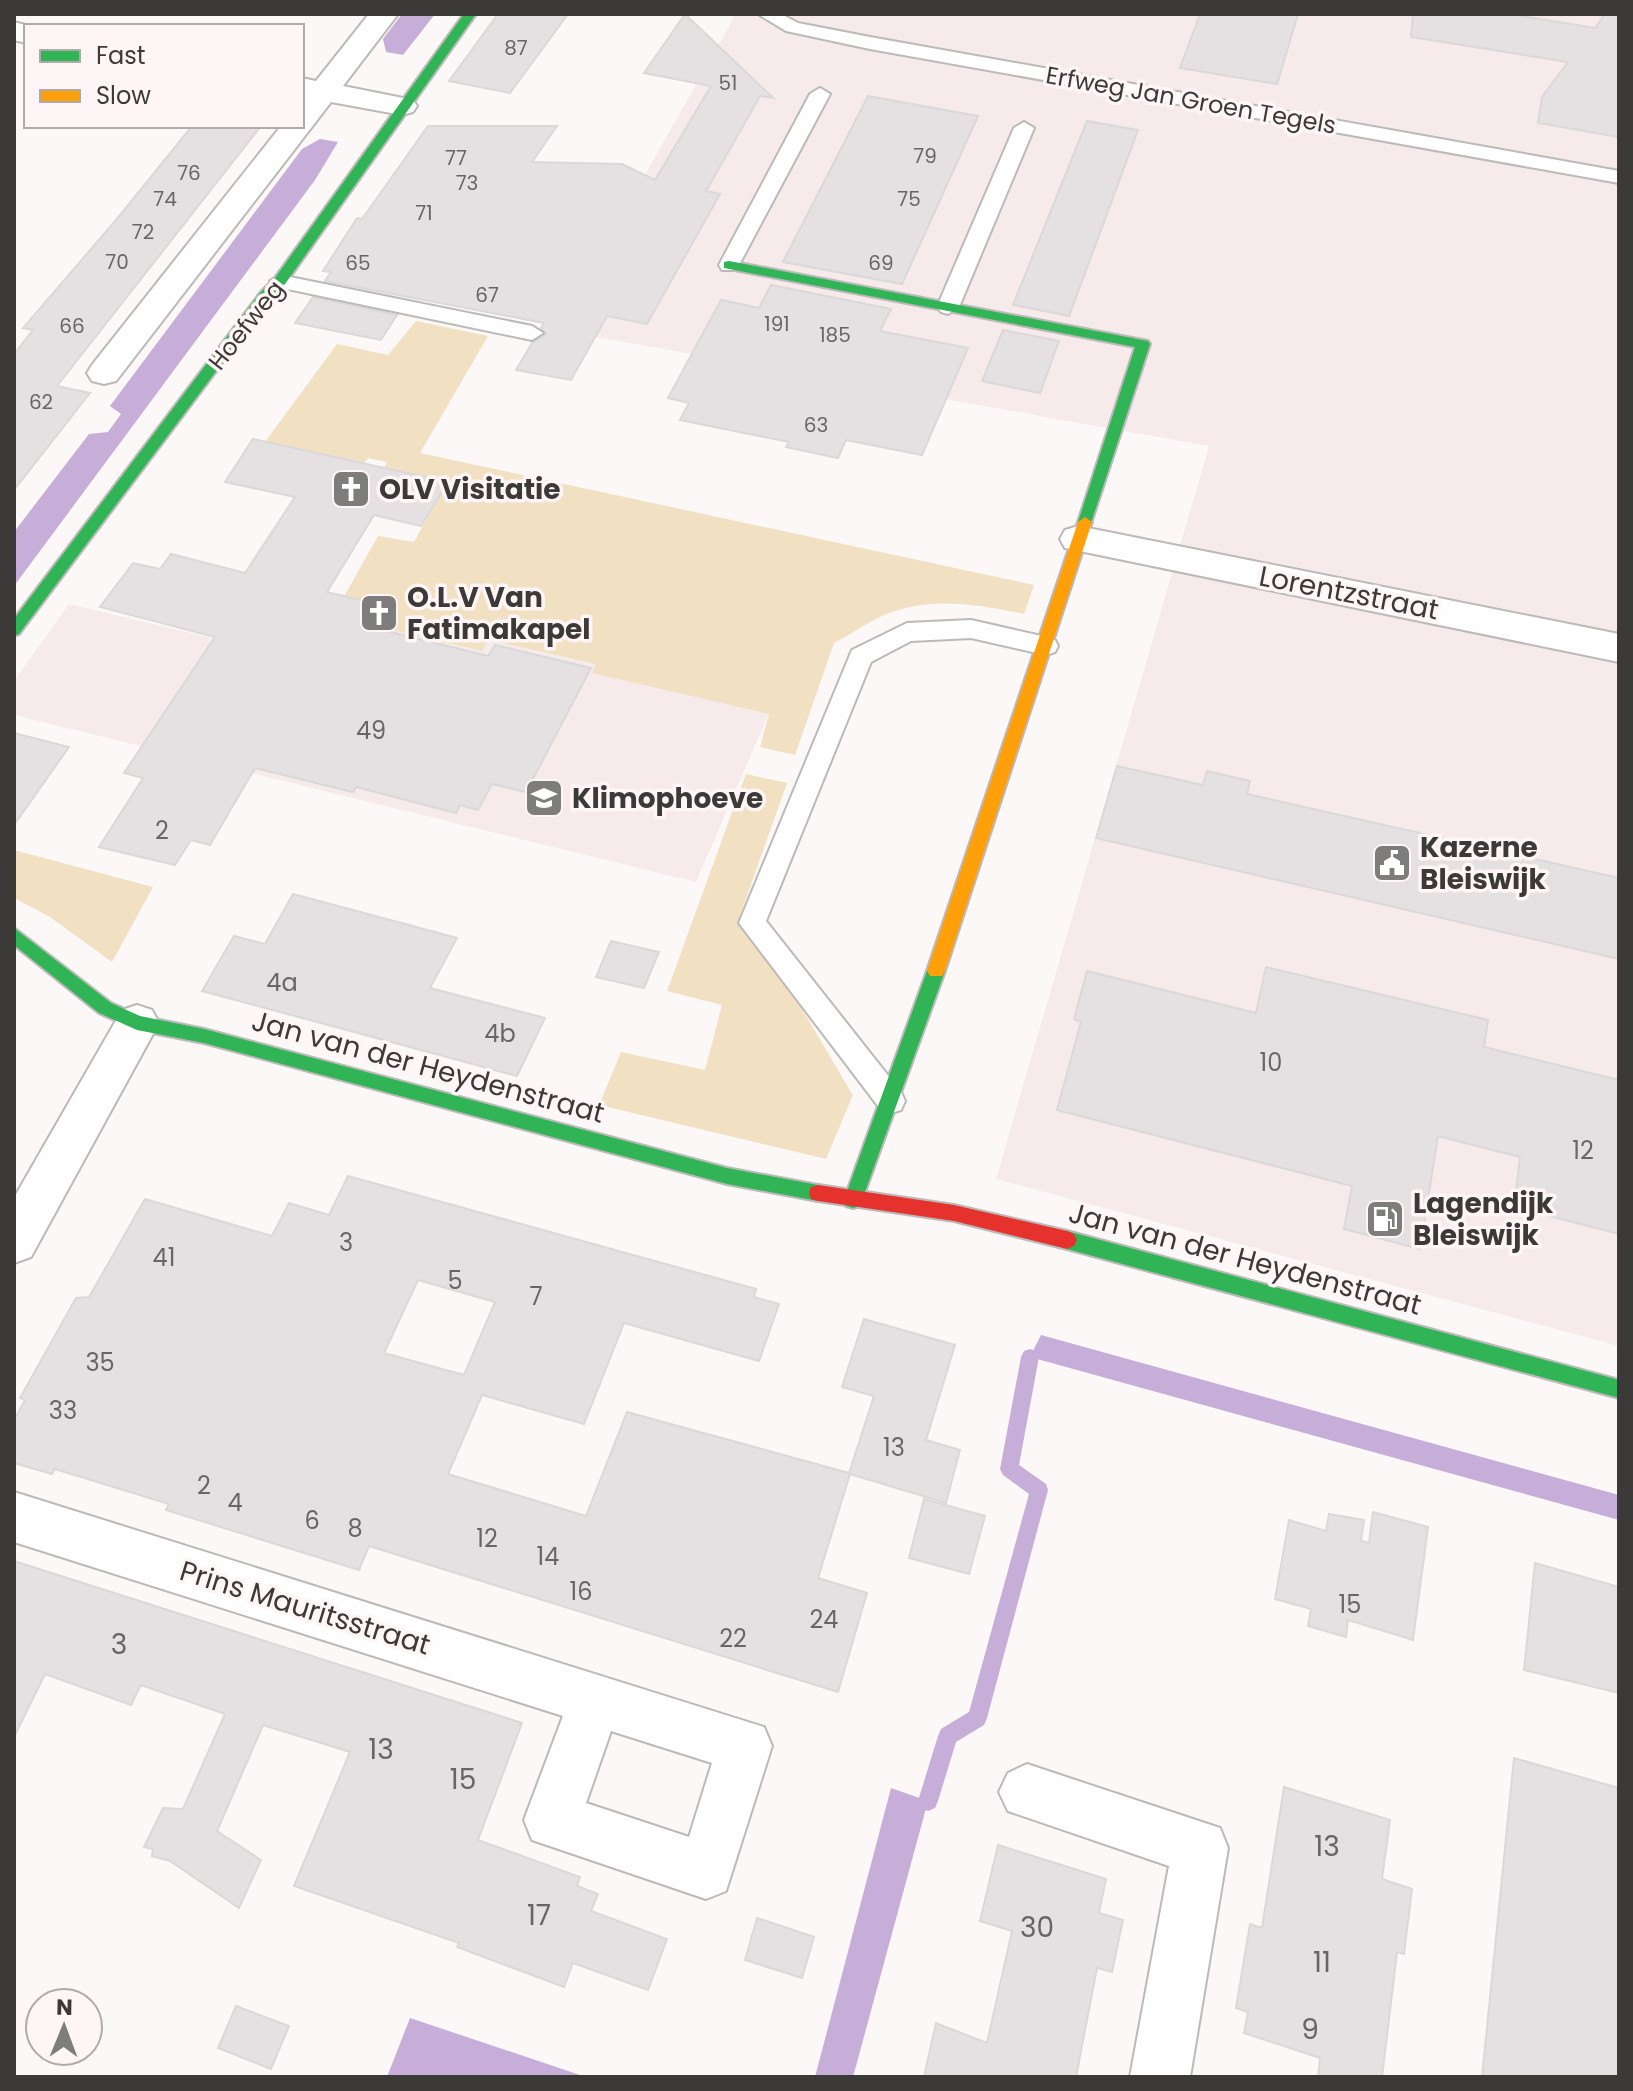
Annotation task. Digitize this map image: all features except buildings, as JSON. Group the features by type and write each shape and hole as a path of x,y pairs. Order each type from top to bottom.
{"street":[{"path":"304,113 312,89 384,14"},
{"name":"Hoefweg","path":"15,625 266,295 280,281 470,14"},
{"path":"312,89 402,106"},
{"path":"104,373 295,128"},
{"path":"729,265 1143,344 1046,646 891,1101 853,1200"},
{"name":"Lorentzstraat","path":"1078,539 1619,648"},
{"name":"Jan van der Heydenstraat","path":"14,935 105,1008 137,1023 204,1036 727,1176 853,1200 954,1213 1106,1249 1619,1389"},
{"path":"14,1242 137,1023"},
{"name":"Prins Mauritsstraat","path":"14,1517 596,1699"},
{"path":"1027,1792 1200,1848 1160,2077"}],"lane":[{"name":"Erfweg Jan Groen Tegels","path":"767,14 792,27 870,43 1619,177"},
{"path":"729,265 820,94"},
{"path":"948,307 1024,128"},
{"path":"280,281 532,333"},
{"path":"891,1101 752,923 861,656 907,632 971,629 1046,646"}],"shaded area":[{"path":"402,14 435,14 403,55 386,52 383,39"},
{"path":"736,14 1619,14 1619,1346 996,1179 1209,446 557,330"},
{"path":"320,139 338,142 315,180 14,586 14,532 89,434 108,432 121,414 110,406 302,149"},
{"path":"416,321 488,336 420,453 1034,585 1024,614 975,605 927,604 887,614 834,643 795,755 760,747 769,714 592,673 596,664 489,640 482,651 392,630 387,639 328,625 378,536 414,542 447,482 384,468 387,462 368,458 364,463 265,442 337,344 388,355"},
{"name":"Klimophoeve","path":"69,604 267,651 392,630 482,651 489,640 597,664 593,673 769,713 696,882 14,715 14,681"},
{"path":"746,774 787,783 737,924 781,977 853,1095 826,1159 599,1105 621,1052 705,1070 722,1005 667,991"},
{"path":"14,850 153,887 112,962 50,917 14,898"},
{"path":"1041,1335 1619,1495 1619,1520 1030,1357"},
{"path":"891,1788 928,1801 853,2077 815,2077"},
{"path":"410,2018 586,2077 387,2077"}],"waterway":[{"path":"928,1801 948,1736 977,1718 1039,1490 1009,1469 1030,1357"}],"traffic: fast":[{"path":"14,630 266,295 280,281 470,14"},
{"path":"729,265 1143,344 1085,522"},
{"path":"14,935 105,1008 137,1023 204,1036 727,1176 818,1193"},
{"path":"853,1200 936,971"},
{"path":"1067,1240 1619,1389"}],"traffic: slow":[{"path":"936,971 1085,522"}],"traffic: jam":[{"path":"818,1193 954,1213 1067,1240"}],"place":[{"name":"OLV Visitatie","path":"351,489"},
{"name":"O.L.V Van Fatimakapel","path":"379,613"},
{"name":"Klimophoeve","path":"544,798"},
{"name":"Kazerne Bleiswijk","path":"1392,863"},
{"name":"Lagendijk Bleiswijk","path":"1385,1219"}]}
